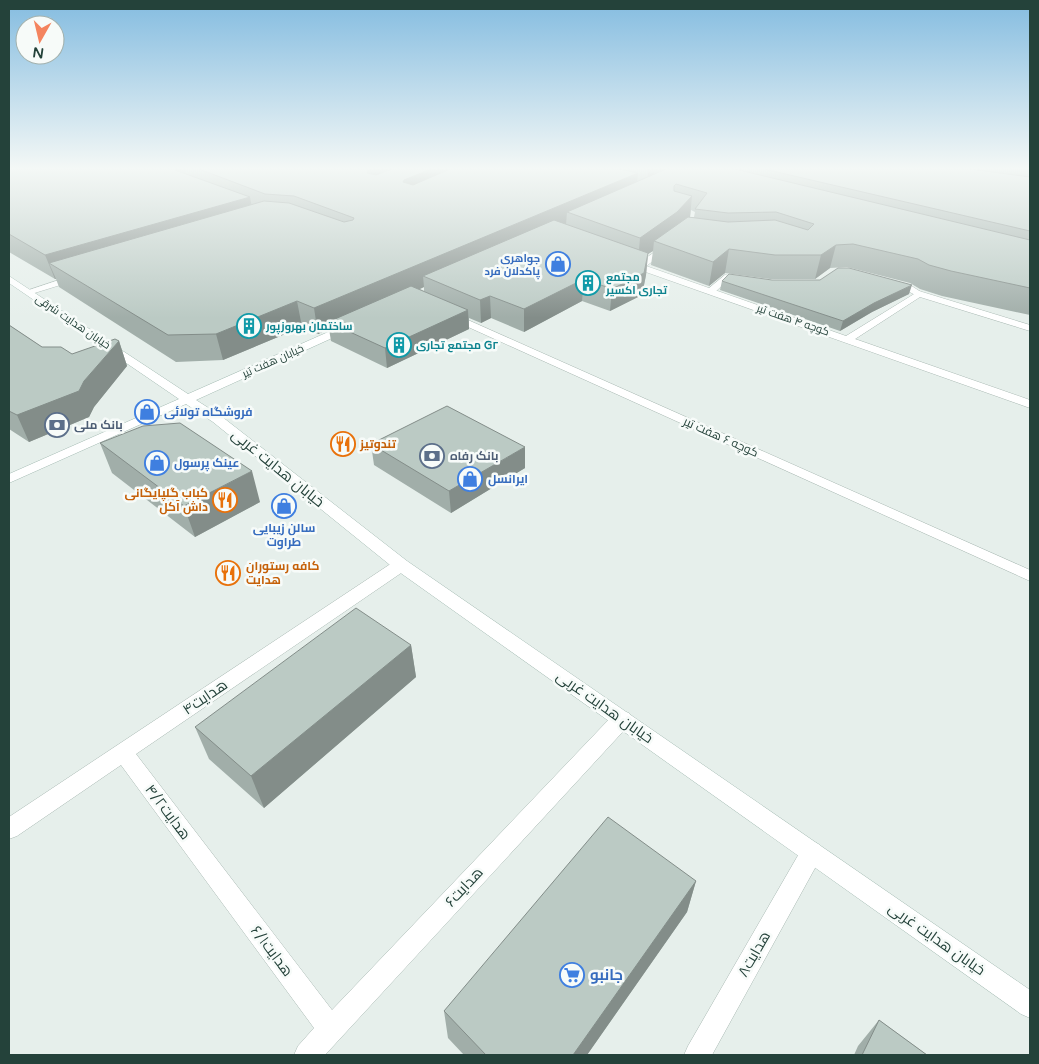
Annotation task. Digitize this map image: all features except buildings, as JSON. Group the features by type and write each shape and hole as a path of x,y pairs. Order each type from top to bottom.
{"street":[{"path":"640,267 673,242"},
{"name":"کوچه ۴ هفت تیر","path":"623,260 1030,404"},
{"path":"28,292 86,274"},
{"path":"711,291 725,278 752,282"},
{"name":"خیابان هدایت شرقی","path":"9,279 187,399"},
{"path":"881,281 907,287 919,294 1030,328"},
{"path":"848,339 919,294"},
{"name":"کوچه ۶ هفت تیر","path":"440,311 1030,576"},
{"name":"خیابان هفت تیر","path":"9,479 358,323"},
{"name":"خیابان هدایت غربی","path":"187,399 217,419 401,565 1030,1005"},
{"name":"هدایت۴","path":"9,829 401,565"},
{"name":"هدایت۶","path":"307,1055 622,719"},
{"name":"هدایت۴/۲","path":"123,752 212,873"},
{"name":"هدایت۸","path":"697,1055 812,852"},
{"name":"هدایت۶/۱","path":"212,873 331,1030"}],"place":[{"name":"جواهری پاکدلان فرد","path":"558,264"},
{"name":"مجتمع تجاری اکسیر","path":"588,283"},
{"name":"ساختمان بهروزپور","path":"249,326"},
{"name":"مجتمع تجاری G۲","path":"399,345"},
{"name":"فروشگاه تولائی","path":"147,412"},
{"name":"بانک ملی","path":"57,425"},
{"name":"تندوتیز","path":"343,444"},
{"name":"بانک رفاه","path":"432,456"},
{"name":"عینک پرسول","path":"157,463"},
{"name":"ایرانسل","path":"470,479"},
{"name":"کباب گلپایگانی داش آکل","path":"225,500"},
{"name":"سالن زیبایی طراوت","path":"284,506"},
{"name":"کافه رستوران هدایت","path":"228,573"},
{"name":"جانبو","path":"572,975"}]}
